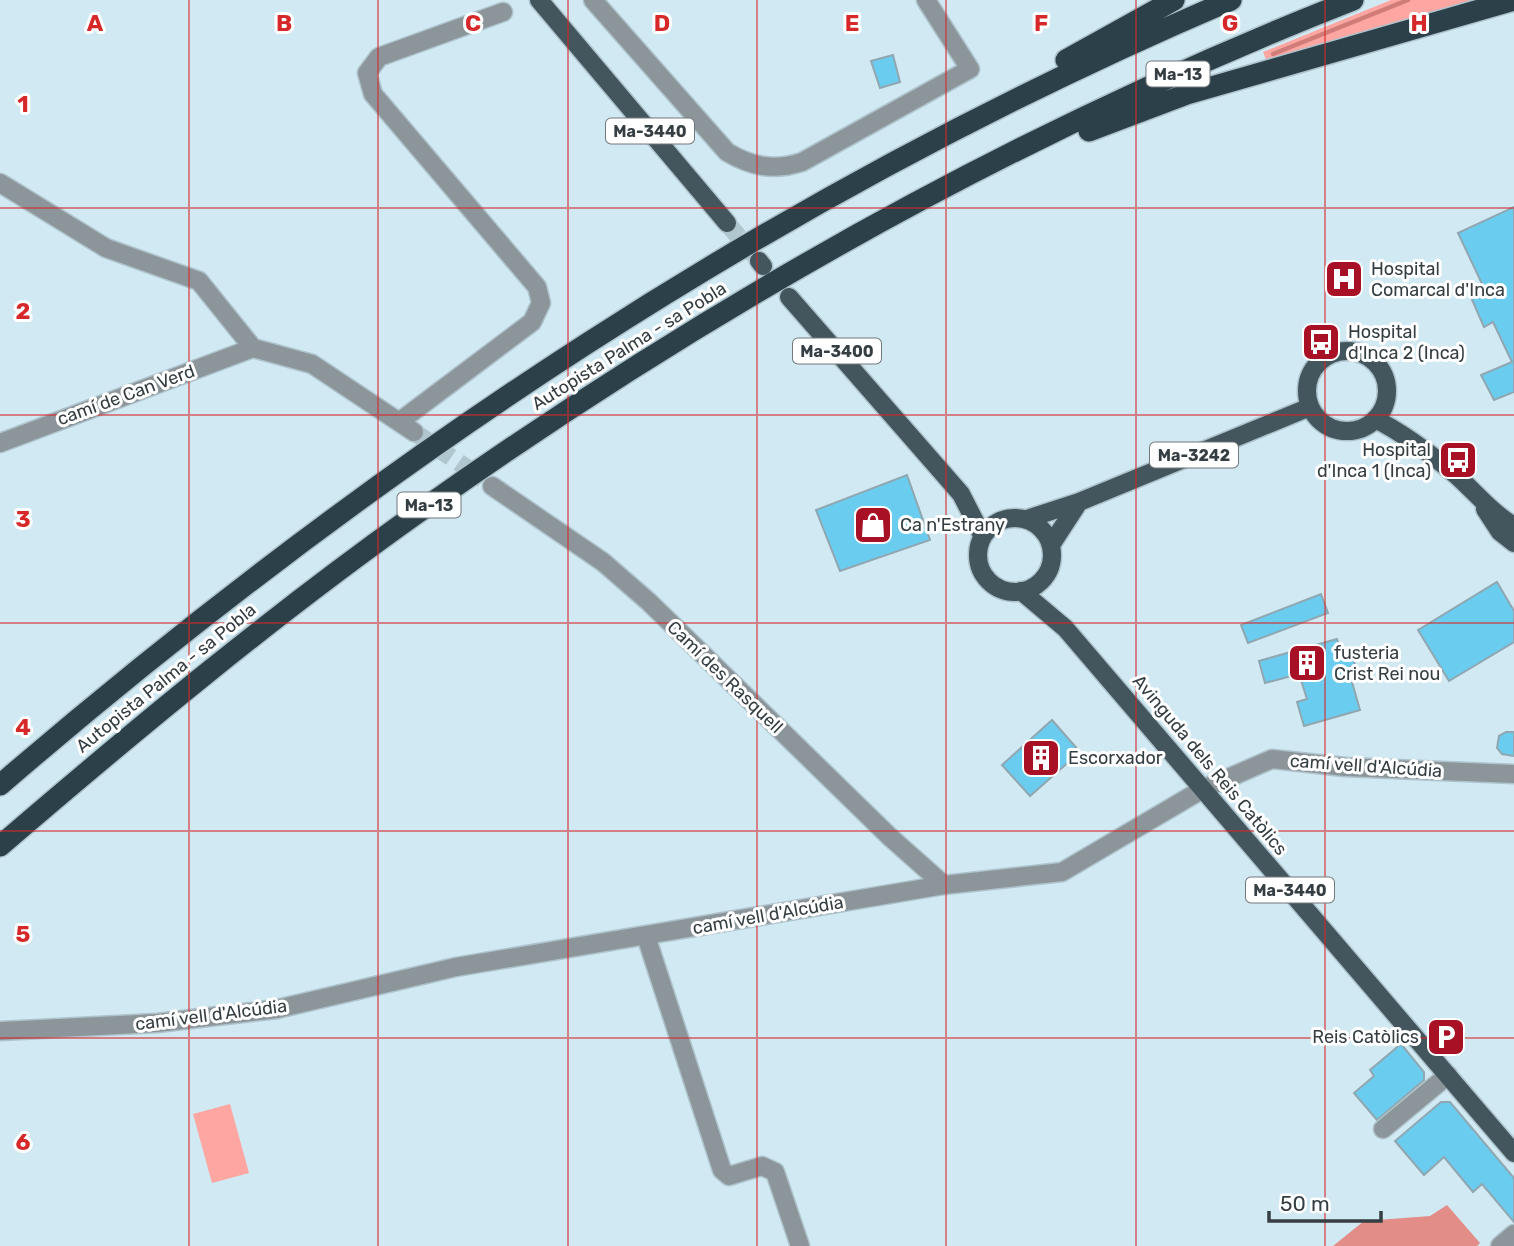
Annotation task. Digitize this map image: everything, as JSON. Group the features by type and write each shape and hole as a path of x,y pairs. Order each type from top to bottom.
{"highway":[{"path":"1023,96 1047,70 1174,0"},
{"name":"Autopista Palma - sa Pobla","path":"0,785 212,609 330,519 484,409 720,260 1023,96 1231,0"},
{"name":"Autopista Palma - sa Pobla","path":"0,846 204,675 353,560 600,388 882,221 1008,156 1163,81 1353,0"},
{"path":"1008,156 1047,150 1187,93 1514,0"}],"main road":[{"name":"Ma-3440","path":"539,0 727,223"},
{"name":"Ma-3400","path":"789,297 961,494 998,521"},
{"path":"1350,351 1374,362 1385,380 1386,399 1376,419 1365,426 1339,430 1317,418 1310,407 1307,385 1315,366 1325,357 1350,351"},
{"name":"Ma-3242","path":"1027,519 1079,502 1310,407"},
{"path":"1376,419 1404,433 1457,476 1482,503 1514,526"},
{"name":"Ma-3400","path":"961,494 982,535 977,557 986,579 1008,591 1021,591"},
{"path":"1051,545 1079,502"},
{"path":"1482,503 1492,523 1514,543"},
{"path":"982,535 998,521 1017,517 1027,519 1046,534 1052,557 1043,579 1034,589 1021,591"},
{"name":"Ma-3440","path":"1043,579 1060,624"},
{"name":"Ma-3440","path":"1021,591 1060,624"},
{"name":"Avinguda dels Reis Catòlics","path":"1060,624 1514,1153"}],"street":[{"path":"593,0 716,142 738,159 763,167 789,166 802,162 970,69 926,0"},
{"path":"398,422 532,322 541,303 537,287 373,94 367,73 379,57 503,12"},
{"path":"0,183 106,248 199,281 253,348 312,365 414,432"},
{"name":"camí de Can Verd","path":"0,443 253,348"},
{"name":"Camí des Rasquell","path":"492,485 603,562 649,602 890,837 944,885"},
{"name":"camí vell d'Alcúdia","path":"0,1031 145,1024 277,1009 456,967 944,885 1062,872 1203,789 1272,759 1345,767 1514,774"},
{"path":"646,936 722,1170 729,1177 762,1167 775,1172 800,1246"},
{"path":"1383,1129 1448,1075"},
{"path":"1500,1246 1514,1234"}],"shaded area":[{"path":"1391,0 1484,0 1267,62 1263,52"},
{"path":"230,1104 249,1173 212,1183 193,1114"},
{"path":"1447,1205 1480,1243 1477,1246 1333,1246 1364,1221 1430,1216"}],"building":[{"path":"893,55 900,82 880,88 871,61"},
{"path":"1514,207 1514,392 1494,400 1481,375 1512,362 1493,322 1484,327 1470,295 1484,288 1458,233"},
{"name":"Ca n'Estrany","path":"907,475 930,540 840,571 816,510"},
{"path":"1497,582 1514,611 1514,642 1449,681 1418,630"},
{"path":"1321,594 1328,613 1248,643 1241,625"},
{"path":"1337,639 1343,657 1352,654 1355,665 1348,668 1360,710 1304,726 1297,702 1307,699 1299,674 1265,683 1259,661"},
{"name":"Escorxador","path":"1052,720 1080,752 1030,796 1002,765"},
{"path":"1514,732 1514,756 1502,754 1497,748 1499,736"},
{"path":"1401,1044 1424,1072 1424,1080 1377,1120 1354,1093 1374,1076 1370,1070"},
{"path":"1441,1102 1450,1102 1514,1178 1514,1222 1482,1184 1473,1192 1444,1157 1424,1175 1395,1141"}],"waterway":[{"path":"1273,54 1408,0"}],"tunnel":[{"path":"727,223 754,255"},
{"path":"414,432 483,479"}],"place":[{"name":"Hospital Comarcal d'Inca","path":"1344,279"},
{"name":"Hospital d'Inca 2 (Inca)","path":"1321,342"},
{"name":"Hospital d'Inca 1 (Inca)","path":"1458,460"},
{"name":"Ca n'Estrany","path":"873,525"},
{"name":"fusteria Crist Rei nou","path":"1307,663"},
{"name":"Escorxador","path":"1041,758"},
{"name":"Reis Catòlics","path":"1446,1037"}]}
